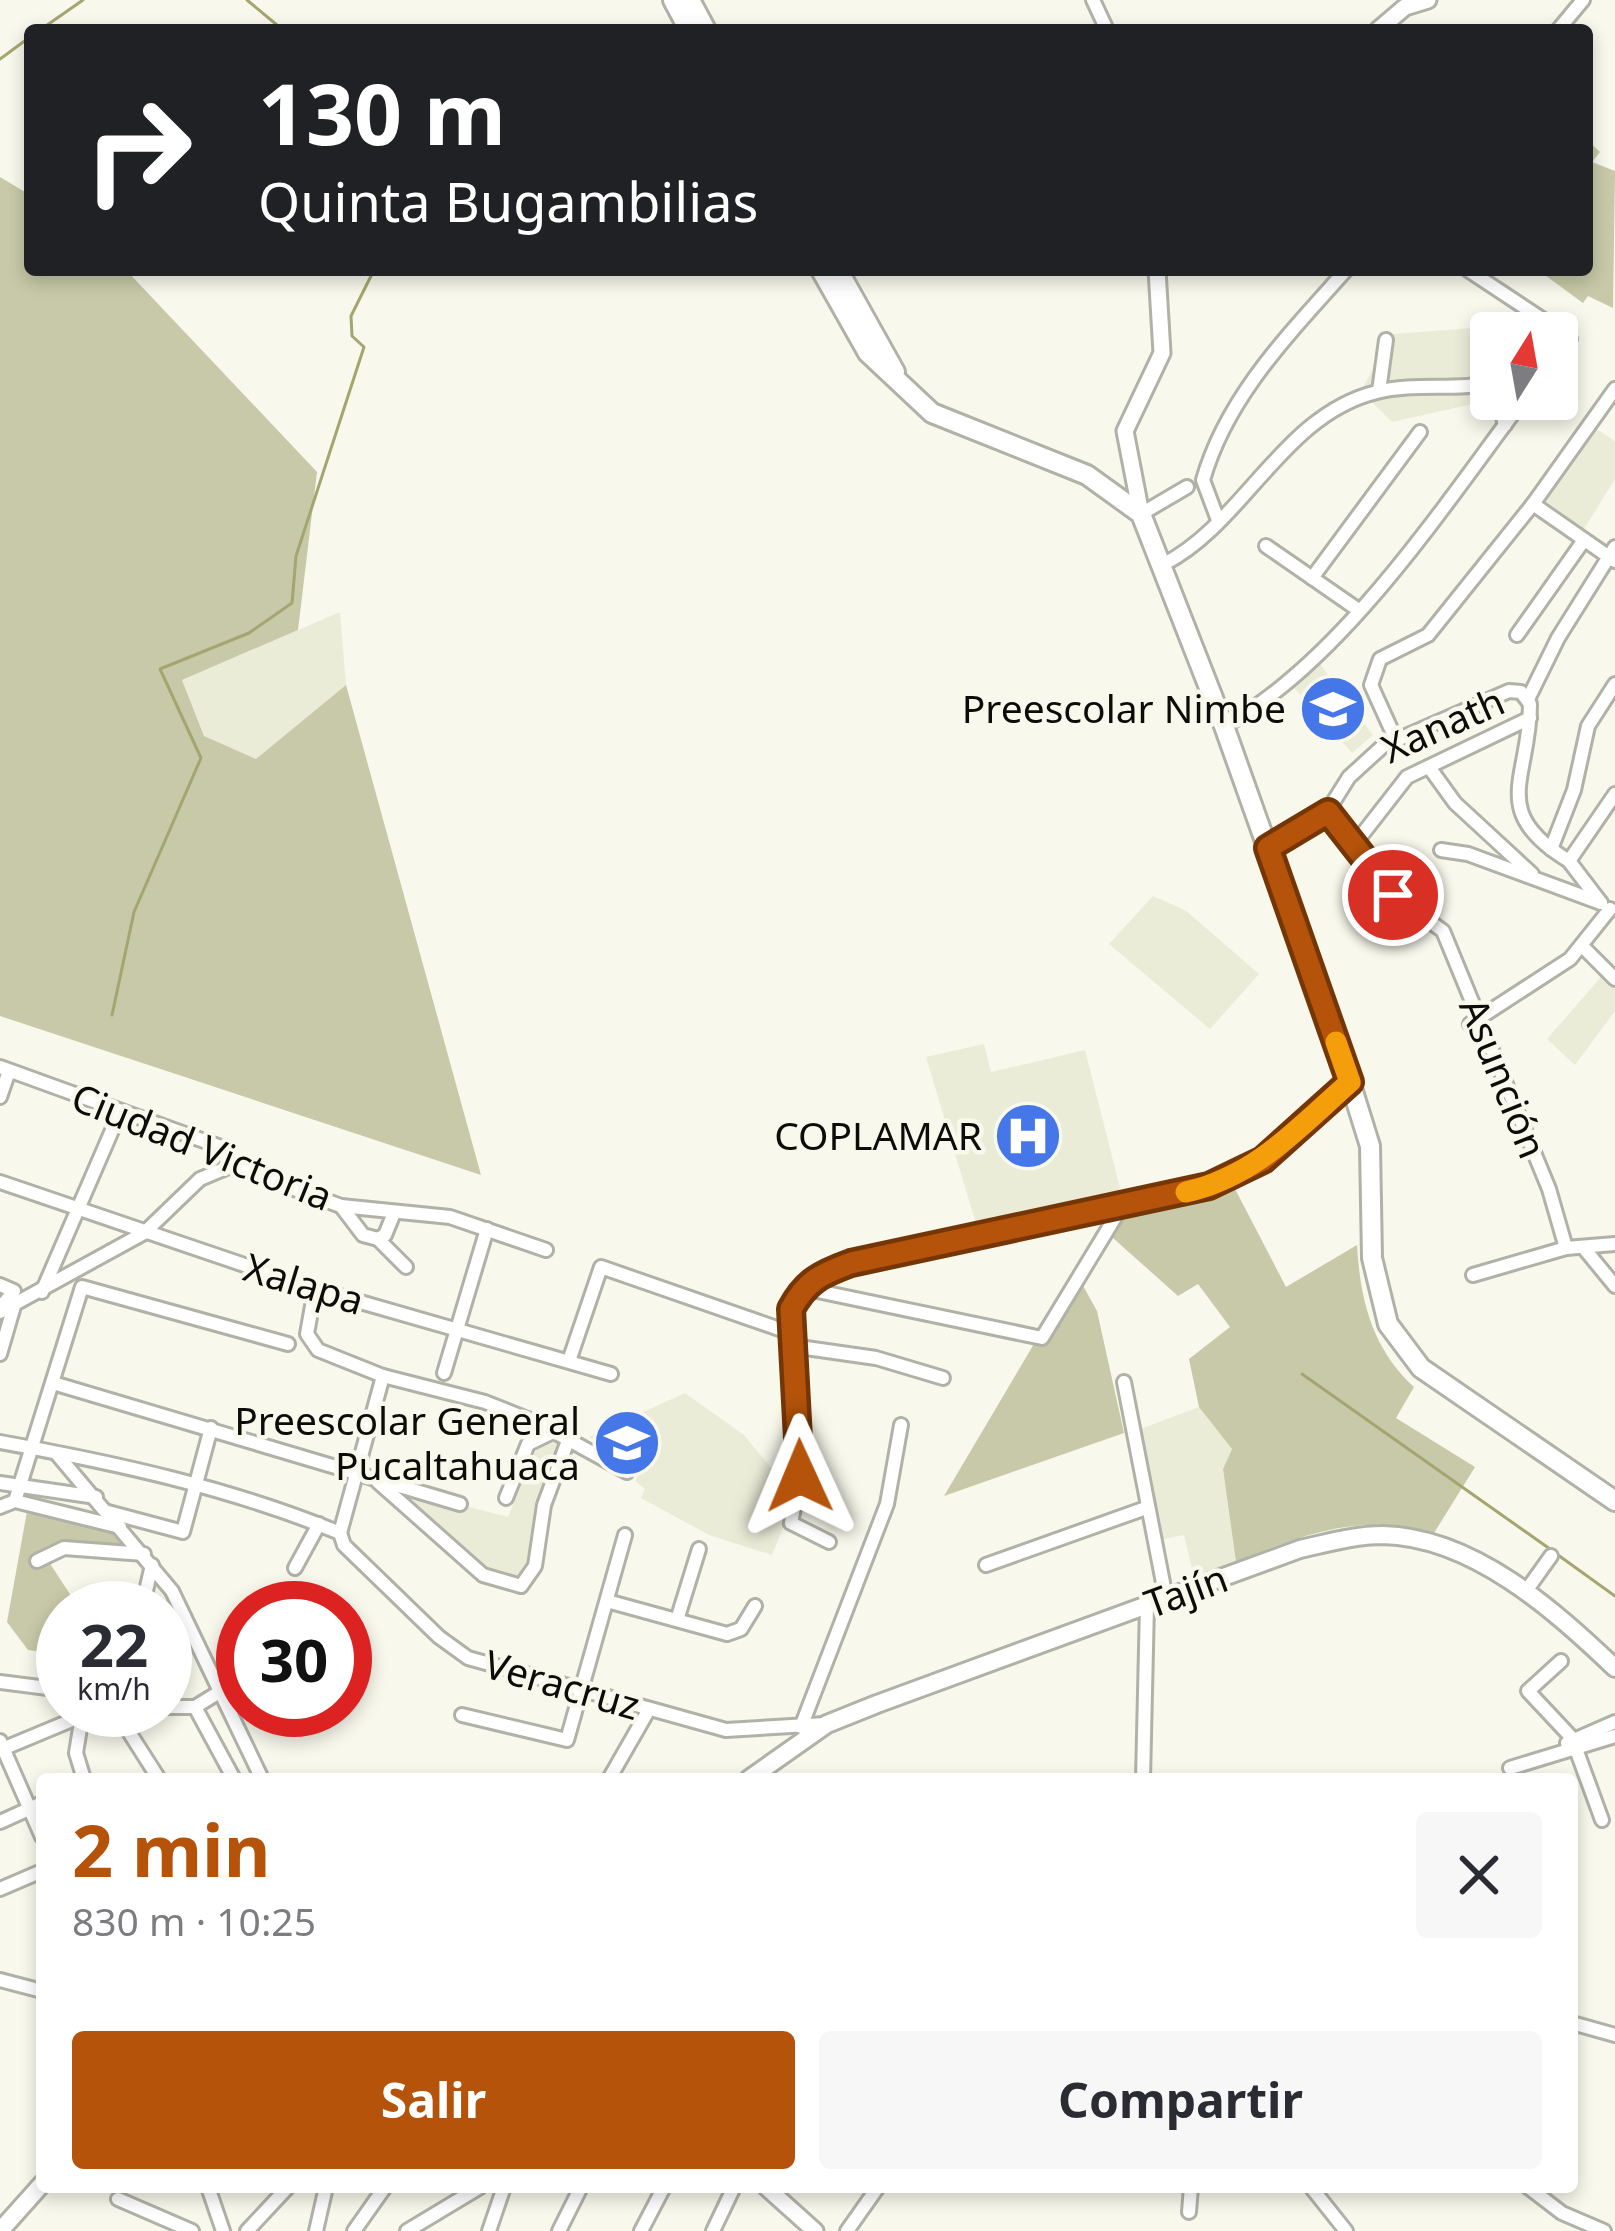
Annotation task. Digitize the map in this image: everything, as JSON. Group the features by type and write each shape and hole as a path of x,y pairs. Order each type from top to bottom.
{"main road":[{"path":"824,276 868,353 945,422 1087,475 1141,514 1224,726 1370,1146 1372,1258 1388,1324 1421,1368 1615,1501"},
{"path":"841,276 908,391"},
{"name":"Tajín","path":"757,1773 826,1724 1300,1549 1365,1535 1418,1540 1526,1591 1615,1668"},
{"path":"0,2231 36,2191"}],"street":[{"path":"1385,24 1405,8 1428,0"},
{"path":"1563,24 1583,0"},
{"path":"1157,276 1162,352 1125,431 1141,514 1187,487"},
{"path":"1219,520 1203,480 1228,418 1273,352 1341,276"},
{"path":"1477,276 1531,312"},
{"path":"1378,391 1386,340"},
{"path":"1164,564 1188,552 1327,416 1378,391 1470,388"},
{"path":"1395,738 1371,685 1380,658 1428,635 1533,504 1615,389"},
{"path":"1504,420 1505,425"},
{"path":"1224,726 1288,680 1357,610 1410,551 1509,420"},
{"path":"1312,578 1420,431"},
{"path":"1529,698 1558,638 1613,555 1533,504"},
{"path":"1516,635 1584,540"},
{"path":"1266,546 1357,610"},
{"path":"1551,850 1574,790 1588,726 1615,684"},
{"name":"Xanath","path":"1268,848 1328,812 1349,777 1395,738 1509,691 1529,698 1518,809 1521,823 1569,861"},
{"path":"1354,845 1407,777 1530,718"},
{"path":"1429,767 1487,836 1544,881"},
{"path":"1609,907 1569,861 1615,794"},
{"name":"Asunción","path":"1328,812 1393,895 1443,932 1474,1022 1549,1189 1566,1248"},
{"path":"1441,850 1468,854 1609,907"},
{"path":"1474,1022 1536,987 1583,947 1609,907"},
{"path":"1583,947 1615,979"},
{"path":"0,1097 4,1069"},
{"name":"Ciudad Victoria","path":"4,1069 218,1146 231,1166 341,1205 450,1216 546,1250"},
{"path":"829,1542 790,1523 800,1476 791,1309 802,1288 818,1275 851,1263 1234,1179 1263,1160 1350,1082"},
{"path":"41,1293 120,1112"},
{"path":"5,1309 144,1233 200,1179 231,1166"},
{"name":"Xalapa","path":"0,1182 315,1289 611,1374"},
{"path":"341,1205 363,1235 378,1239 406,1267"},
{"path":"802,1288 1042,1338 1122,1205"},
{"path":"378,1239 385,1235 394,1213"},
{"path":"444,1373 487,1229"},
{"path":"1473,1275 1566,1248 1615,1244"},
{"path":"1582,1247 1615,1286"},
{"path":"569,1361 601,1267 791,1340 943,1378"},
{"path":"0,1285 14,1291 5,1309 0,1354"},
{"path":"15,1501 82,1287 288,1344"},
{"path":"315,1289 307,1334 311,1343 382,1376 484,1402 563,1435 627,1472"},
{"path":"340,1533 382,1376"},
{"path":"1124,1382 1166,1598"},
{"path":"53,1383 460,1504"},
{"path":"802,1727 887,1504 901,1425"},
{"path":"107,1512 183,1532 211,1428"},
{"path":"506,1498 528,1444 563,1435"},
{"path":"376,1479 483,1575 513,1587 530,1579 563,1435"},
{"name":"Veracruz","path":"0,1442 195,1484 340,1533 344,1544 454,1651 508,1673 746,1732 826,1724"},
{"path":"56,1453 172,1591 216,1681"},
{"path":"0,1484 97,1497"},
{"path":"0,1507 15,1501 120,1527"},
{"path":"986,1565 1146,1508"},
{"path":"295,1568 319,1524"},
{"path":"462,1715 567,1740 625,1535"},
{"path":"37,1561 64,1548 148,1559"},
{"path":"677,1620 699,1549"},
{"path":"1526,1591 1551,1556"},
{"path":"145,1581 148,1559"},
{"path":"607,1601 734,1633 755,1606"},
{"path":"1143,1773 1147,1605"},
{"path":"1561,1661 1528,1691 1575,1743 1602,1820"},
{"path":"0,1668 22,1684"},
{"path":"0,1682 36,1686"},
{"path":"216,1694 195,1707 231,1773"},
{"path":"613,1773 649,1711"},
{"path":"1510,1768 1615,1728"},
{"path":"0,1822 36,1806 1,1746 36,1733"},
{"path":"79,1737 76,1753 82,1773"},
{"path":"132,1737 155,1773"},
{"path":"242,1737 258,1773"},
{"path":"0,1888 36,1873"},
{"path":"0,1980 36,1989"},
{"path":"1578,2025 1615,2036"},
{"path":"210,2193 223,2231"},
{"path":"247,2231 280,2193"},
{"path":"316,2231 325,2193"},
{"path":"354,2231 381,2193"},
{"path":"407,2231 470,2193"},
{"path":"489,2231 502,2193"},
{"path":"560,2231 578,2193"},
{"path":"641,2231 661,2193"},
{"path":"713,2231 731,2193"},
{"path":"773,2193 815,2231"},
{"path":"847,2231 874,2193"},
{"path":"1189,2212 1191,2193"},
{"path":"1316,2193 1346,2231"},
{"path":"1536,2193 1562,2213 1604,2231"},
{"path":"118,2199 192,2231"},
{"path":"154,2231 163,2216"}],"shaded area":[{"path":"1470,328 1470,405 1392,422 1361,391 1392,334"},
{"path":"1593,427 1615,441 1615,479 1584,529 1543,499"},
{"path":"340,612 346,685 256,760 204,736 182,680"},
{"name":"Preescolar Nimbe","path":"1317,660 1373,735 1352,753 1290,683"},
{"path":"1153,896 1185,910 1259,974 1210,1029 1109,944"},
{"path":"1601,977 1615,989 1615,1011 1575,1065 1547,1039"},
{"name":"COPLAMAR","path":"984,1044 991,1072 1085,1050 1123,1200 977,1227 926,1057"},
{"path":"685,1393 744,1435 772,1469 791,1482 785,1523 772,1555 709,1535 641,1498 645,1489 635,1481 643,1468 589,1437"},
{"path":"1199,1407 1232,1449 1223,1469 1236,1562 1194,1577 1184,1535 1159,1540 1138,1430"},
{"path":"541,1437 561,1443 536,1513 524,1587 503,1586 411,1500 385,1485 508,1517"}],"green space":[{"path":"1593,162 1615,171 1613,308 1588,296 1583,303 1546,276 1593,276"},
{"path":"0,177 24,191 24,276 132,276 317,472 298,630 182,680 204,736 256,759 346,685 481,1175 0,1016"},
{"path":"1234,1187 1286,1287 1357,1245 1361,1285 1378,1340 1414,1387 1396,1418 1475,1467 1434,1533 1382,1525 1333,1529 1236,1562 1223,1469 1232,1449 1199,1407 1189,1359 1230,1327 1198,1284 1178,1296 1104,1230 1113,1217"},
{"path":"1076,1273 1097,1311 1124,1433 944,1496"},
{"path":"28,1506 106,1529 131,1546 47,1559 61,1581 36,1581 36,1651 28,1650 7,1622"}],"waterway":[{"path":"49,24 83,0"},
{"path":"247,0 276,24"},
{"path":"0,59 24,41"},
{"path":"112,1015 134,912 201,758 160,669 249,633 292,603 296,556 364,347 352,336 351,316 371,276"},
{"path":"1302,1374 1550,1549"},
{"path":"1558,1555 1615,1596"}],"slow traffic":[{"path":"1186,1192 1234,1179 1263,1160 1350,1082 1336,1042"}],"place":[{"name":"Preescolar Nimbe","path":"1333,709"},
{"name":"COPLAMAR","path":"1028,1136"},
{"name":"Preescolar General Pucaltahuaca","path":"627,1443"}],"route":[{"path":"800,1476 791,1309 802,1288 818,1275 851,1263 1209,1186 1234,1179 1263,1160 1350,1082 1268,848 1328,812 1393,895"}]}
